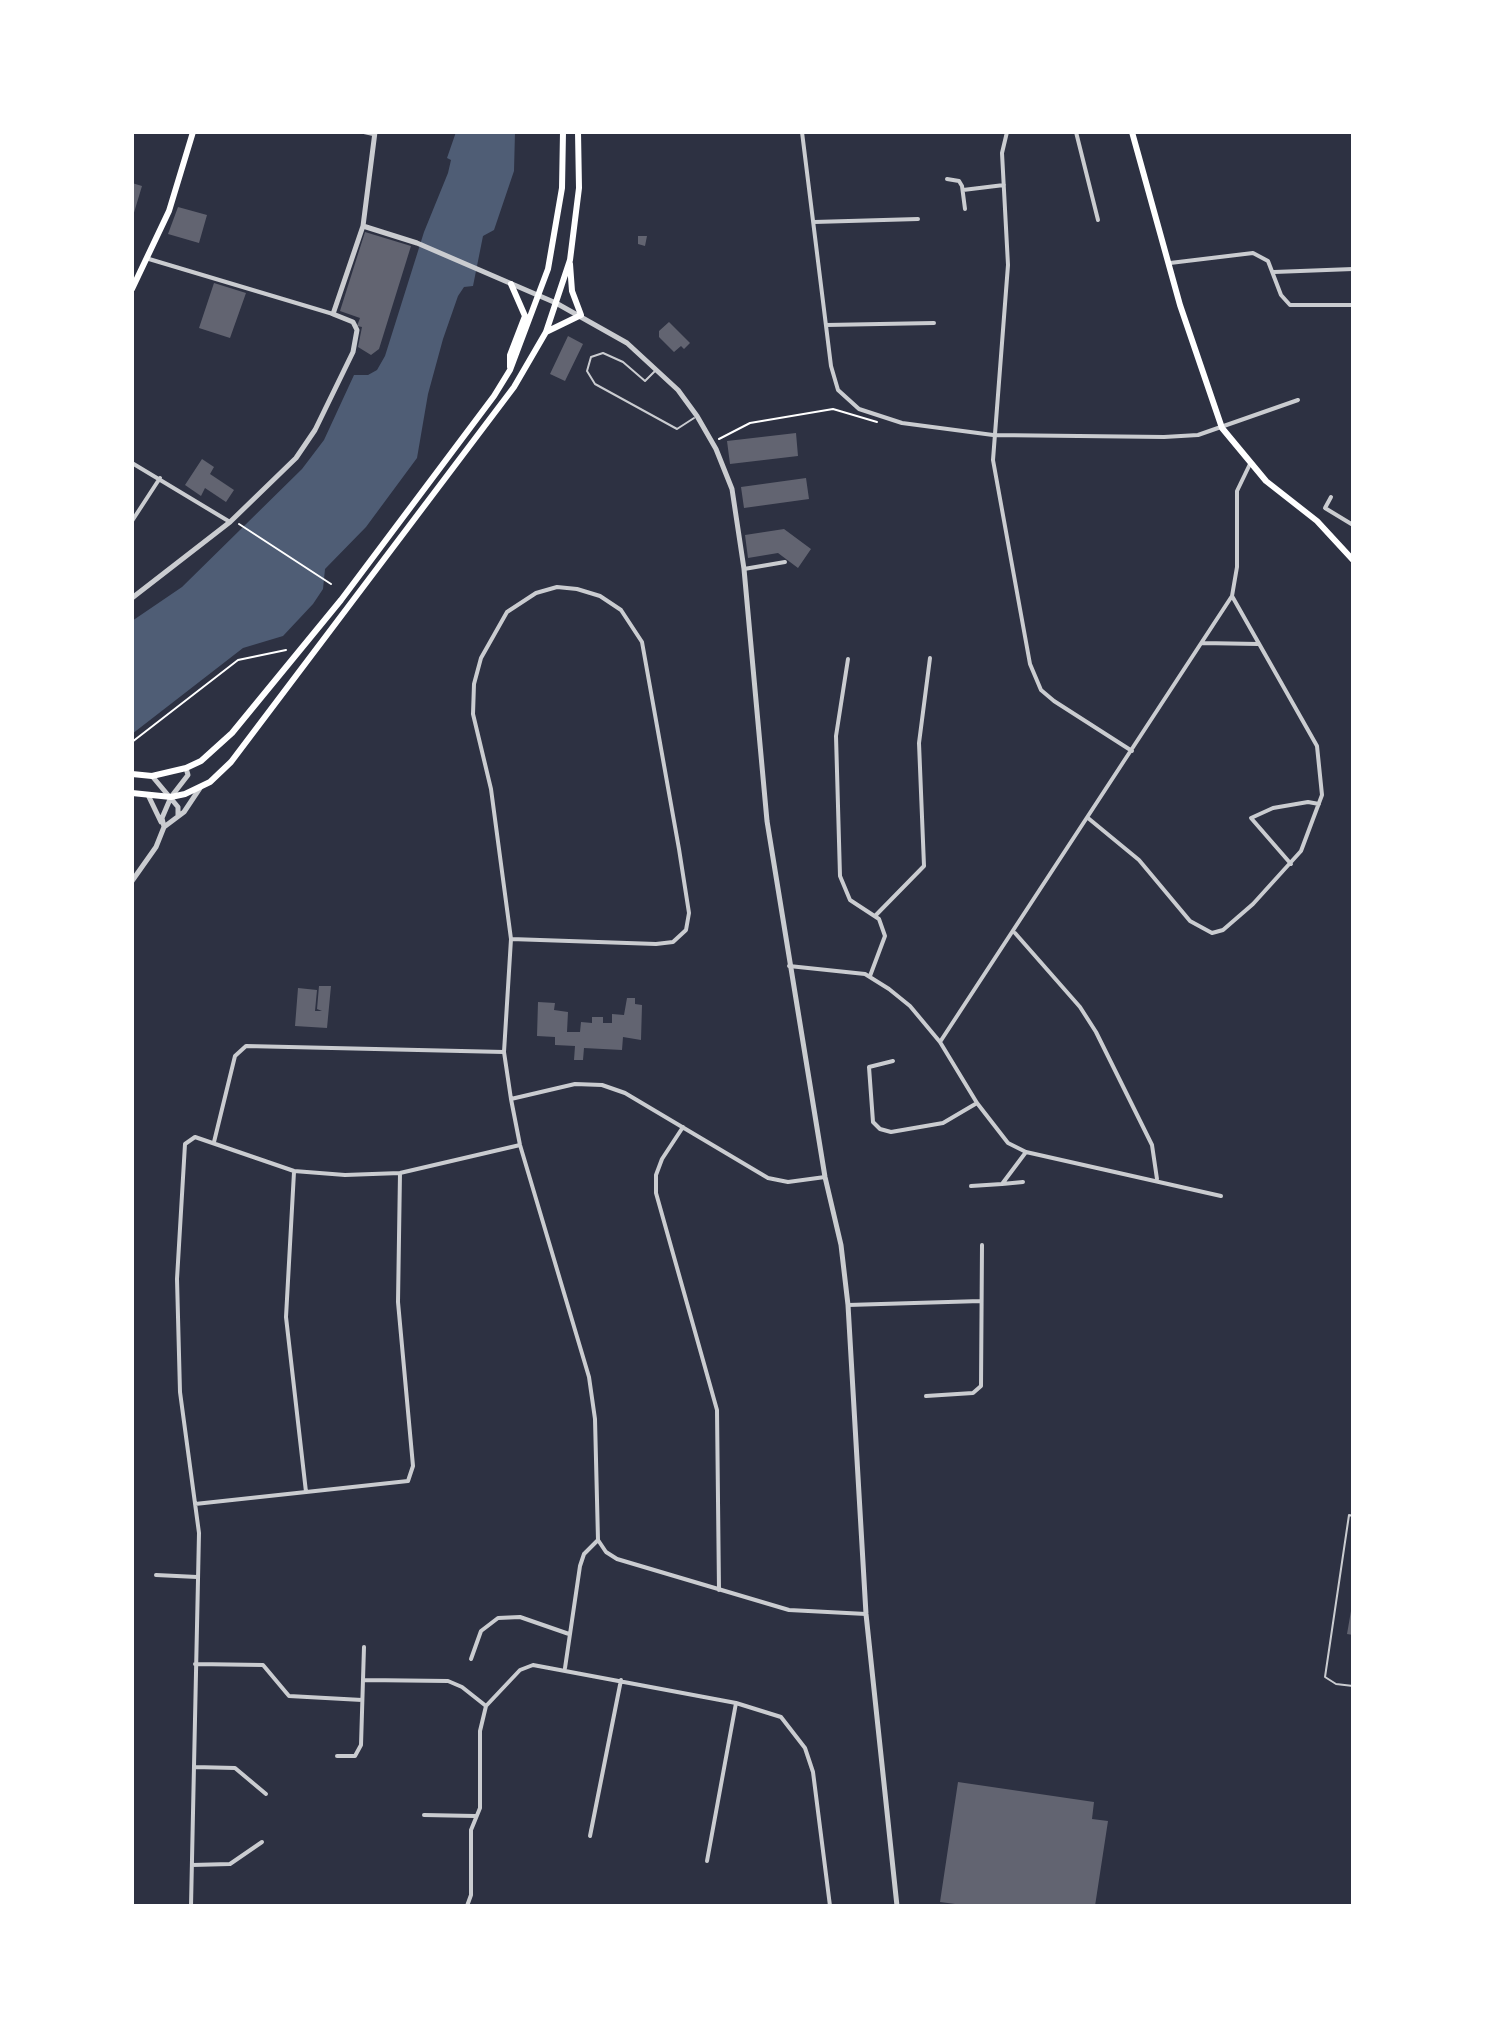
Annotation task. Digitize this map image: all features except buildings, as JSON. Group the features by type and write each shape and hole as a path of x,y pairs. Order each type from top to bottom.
{"main road":[{"path":"132,289 149,259 193,132"},
{"path":"132,774 152,776 201,761 253,710 341,600 510,370 548,269 562,188 563,132"},
{"path":"546,332 581,315 572,291 570,260 579,188 578,132"},
{"path":"1132,132 1208,394 1222,428 1250,464 1317,521 1353,560"},
{"path":"132,793 171,797 200,788 231,762 489,421 546,332 570,260"},
{"path":"510,370 510,355 525,316 511,284"}],"street":[{"path":"802,132 826,325 838,390 850,404 879,417 993,435 1166,437 1198,435 1298,400"},
{"path":"1007,132 1002,153 1009,245 1007,299 993,460 1035,678 1054,701 1132,751"},
{"path":"1076,132 1098,220"},
{"path":"333,314 363,226 375,134"},
{"path":"947,179 959,181 965,209"},
{"path":"963,190 1004,185"},
{"path":"814,222 918,219"},
{"path":"363,226 420,244 556,303 627,343 657,369 697,416 713,443 732,489 744,569 767,821 825,1177 841,1245 848,1305 866,1614 897,1906"},
{"path":"1170,263 1253,253 1268,261 1281,295 1290,305 1353,305"},
{"path":"132,598 230,522 296,458 330,400 353,352 357,330 353,322 333,314 149,259"},
{"path":"132,266 143,269"},
{"path":"1274,272 1353,269"},
{"path":"826,325 934,323"},
{"path":"132,463 230,522"},
{"path":"940,1042 1232,596 1237,567 1237,491 1250,464"},
{"path":"132,521 160,478"},
{"path":"1331,497 1325,508 1353,525"},
{"path":"744,569 785,562"},
{"path":"511,939 656,944 673,942 686,930 689,913 642,642 621,610 600,596 577,589 557,587 536,593 507,612 491,636 474,684 473,714 491,789 511,939 504,1052 511,1099 520,1145 589,1377 595,1419 598,1540 606,1552 617,1559 789,1610 866,1614"},
{"path":"1088,818 1139,860 1190,921 1212,933 1223,930 1253,904 1291,864 1307,838 1319,804 1321,770 1317,746 1232,596"},
{"path":"1202,643 1258,644"},
{"path":"875,916 924,866 919,743 930,658"},
{"path":"848,659 836,736 840,876 850,900 875,916 882,927 885,943 870,976"},
{"path":"164,827 162,818 171,797 188,775 186,768"},
{"path":"152,776 178,807 178,816"},
{"path":"132,881 156,847 164,827 178,816 200,788"},
{"path":"149,797 164,827"},
{"path":"1291,864 1251,818 1273,808 1308,802 1319,804"},
{"path":"1014,932 1080,1007 1096,1032 1152,1145 1157,1179"},
{"path":"789,966 870,976 910,1006 940,1042 998,1133 1026,1152 1157,1179 1221,1196"},
{"path":"214,1142 235,1056 246,1046 504,1052"},
{"path":"893,1061 869,1067 873,1122 880,1129 891,1132 943,1123 977,1103"},
{"path":"511,1099 575,1084 602,1085 625,1093 777,1182 825,1177"},
{"path":"683,1127 662,1159 656,1175 656,1193 717,1410 719,1590"},
{"path":"191,1906 199,1533 179,1364 177,1279 185,1144 195,1137 214,1142 236,1154 294,1171 345,1175 400,1173 520,1145"},
{"path":"1002,1184 1026,1152"},
{"path":"294,1171 286,1317 306,1492"},
{"path":"195,1504 408,1481 413,1466 398,1302 400,1173"},
{"path":"971,1186 1023,1182"},
{"path":"926,1396 973,1393 981,1386 982,1245"},
{"path":"848,1305 982,1301"},
{"path":"565,1668 580,1566 584,1554 598,1540"},
{"path":"156,1575 197,1577"},
{"path":"471,1659 481,1631 498,1618 520,1617 569,1634"},
{"path":"337,1756 355,1756 361,1745 364,1647"},
{"path":"195,1664 263,1665 289,1696 362,1700"},
{"path":"467,1906 471,1895 471,1830 480,1808 480,1731 486,1706 520,1670 533,1665 565,1668 736,1703 781,1717 805,1748 813,1772 830,1906"},
{"path":"364,1680 448,1681 462,1687 486,1706"},
{"path":"590,1836 621,1680"},
{"path":"707,1861 736,1703"},
{"path":"194,1767 235,1768 266,1794"},
{"path":"424,1815 475,1816"},
{"path":"192,1865 230,1864 262,1842"}],"lane":[{"path":"359,132 375,134"},
{"path":"657,369 645,381 608,354 598,353 588,362 587,371 595,384 677,429 697,416"},
{"path":"1353,1516 1349,1515 1325,1677 1336,1684 1353,1686"}],"path":[{"path":"713,443 750,423 833,409 877,423 879,417"},
{"path":"247,530 331,584"},
{"path":"132,742 238,660 286,650"}],"water":[{"path":"456,132 515,132 514,171 494,230 483,236 473,286 464,287 458,296 443,339 428,394 417,458 366,527 325,569 323,589 283,636 243,648 132,734 132,621 182,587 302,469 324,440 354,375 368,375 377,370 385,356 424,232 448,173 451,160 447,158"}]}
